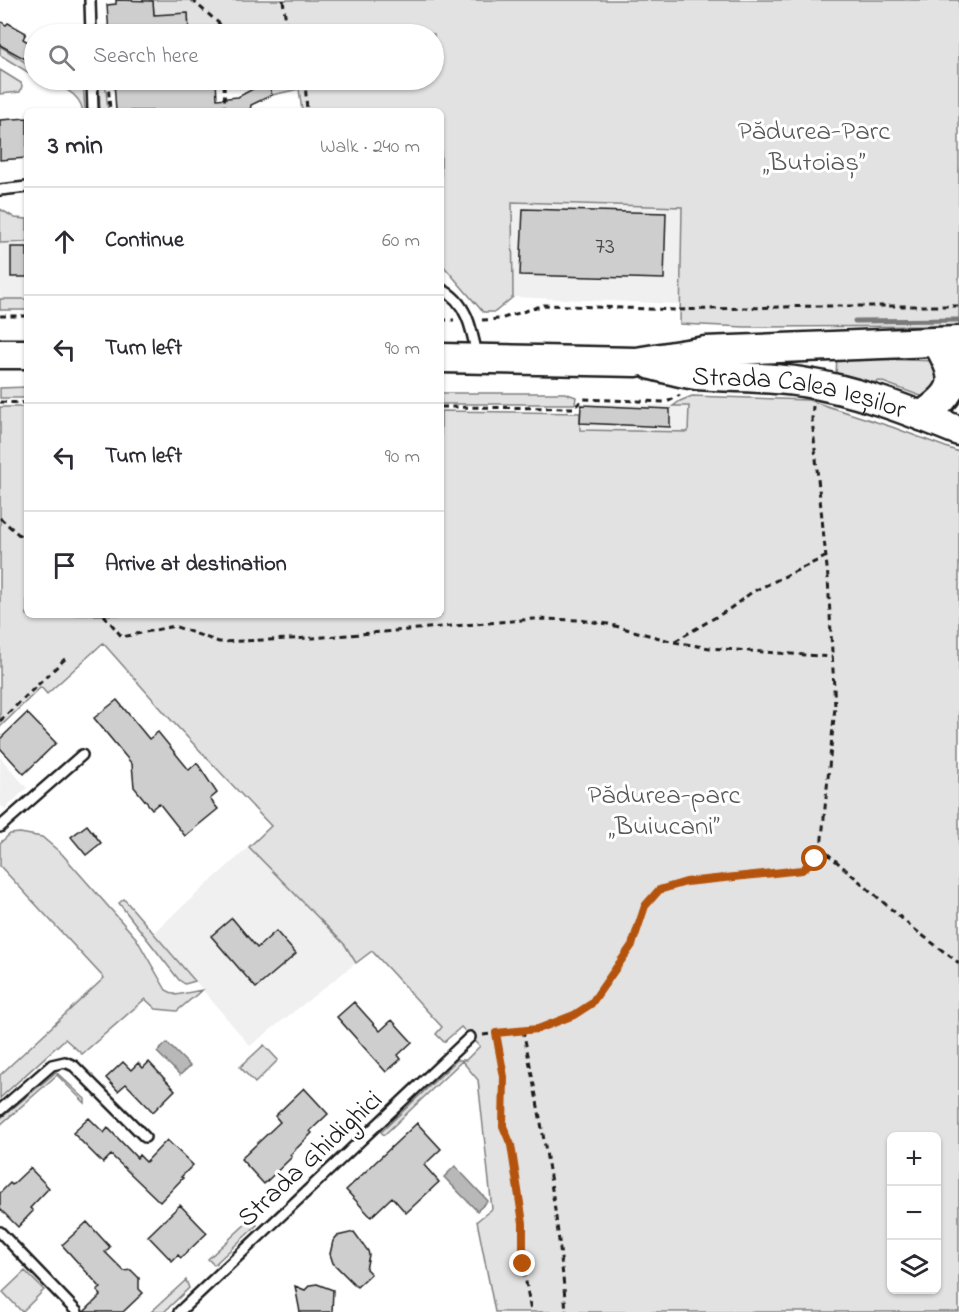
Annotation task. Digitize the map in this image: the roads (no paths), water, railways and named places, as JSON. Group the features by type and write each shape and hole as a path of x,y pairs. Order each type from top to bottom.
{"main road":[{"name":"Strada Calea Ieșilor","path":"444,358 636,362 705,351 948,341"},
{"path":"921,416 944,399 952,389 955,377 948,356 948,341"},
{"path":"0,354 24,354"},
{"name":"Strada Calea Ieșilor","path":"636,362 696,375 754,376 803,382 851,392 959,431"}],"lane":[{"path":"90,0 91,24"},
{"path":"92,90 93,108"},
{"path":"0,190 24,187"},
{"path":"444,290 449,292 458,302 468,320 478,358"},
{"path":"0,827 82,755"},
{"name":"Strada Ghidighici","path":"178,1312 470,1037"},
{"path":"0,1110 52,1065 64,1062 74,1066 145,1137"},
{"path":"0,1232 77,1312"}],"waterway":[{"path":"855,321 959,320"}],"park label":[{"name":"Pădurea-Parc „Butoiaș”","path":"814,146"},
{"name":"Pădurea-parc „Buiucani”","path":"664,810"}]}
